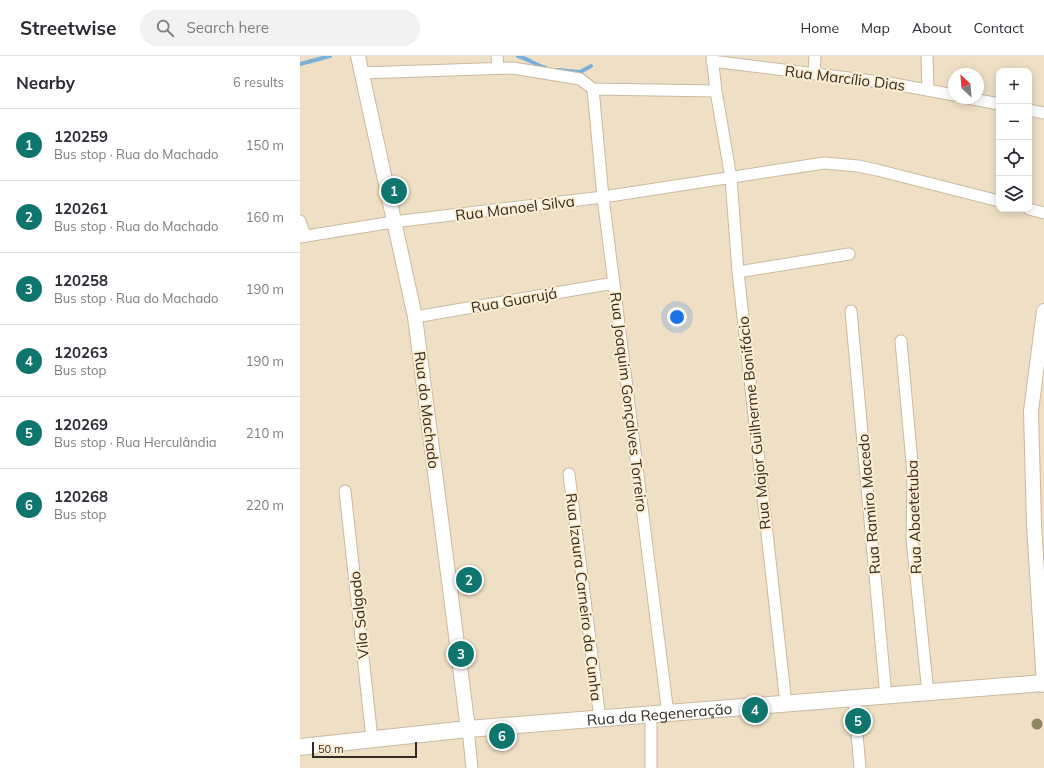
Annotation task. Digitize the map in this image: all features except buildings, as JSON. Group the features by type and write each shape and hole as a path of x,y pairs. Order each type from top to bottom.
{"main road":[{"name":"Rua da Regeneração","path":"300,747 468,730 1044,684"}],"street":[{"path":"497,56 498,68"},
{"path":"814,74 815,56"},
{"path":"927,56 928,90"},
{"name":"Rua Marcílio Dias","path":"712,58 814,74 888,83 948,94"},
{"name":"Rua Major Guilherme Bonifácio","path":"712,58 716,91 731,178 738,272 786,704"},
{"path":"359,63 513,68 580,79 593,90 716,91"},
{"name":"Rua do Machado","path":"359,63 415,317 472,768"},
{"name":"Rua Joaquim Gonçalves Torreiro","path":"593,90 603,197 668,714"},
{"path":"984,101 996,103"},
{"path":"1032,111 1044,113"},
{"name":"Rua Manoel Silva","path":"302,236 393,222 603,197 824,163 858,166 924,180 996,200"},
{"path":"1032,210 1044,213"},
{"path":"300,221 302,236"},
{"path":"738,272 849,254"},
{"name":"Rua Guarujá","path":"415,317 614,282"},
{"name":"Rua Ramiro Macedo","path":"851,311 886,697"},
{"path":"1044,312 1031,411 1034,524 1044,684"},
{"name":"Rua Abaetetuba","path":"901,341 913,474 912,539 928,693"},
{"name":"Rua Izaura Carneiro da Cunha","path":"569,474 600,719"},
{"name":"Vila Salgado","path":"345,491 372,739"},
{"path":"854,699 860,768"},
{"path":"651,716 651,768"}],"waterway":[{"path":"300,64 330,56"},
{"path":"518,56 546,68"},
{"path":"557,70 580,72 591,66"}],"place":[{"name":"120259","path":"394,191"},
{"name":"120261","path":"469,580"},
{"name":"120258","path":"461,654"},
{"name":"120263","path":"755,710"},
{"name":"120269","path":"858,721"},
{"name":"120268","path":"502,736"}]}
